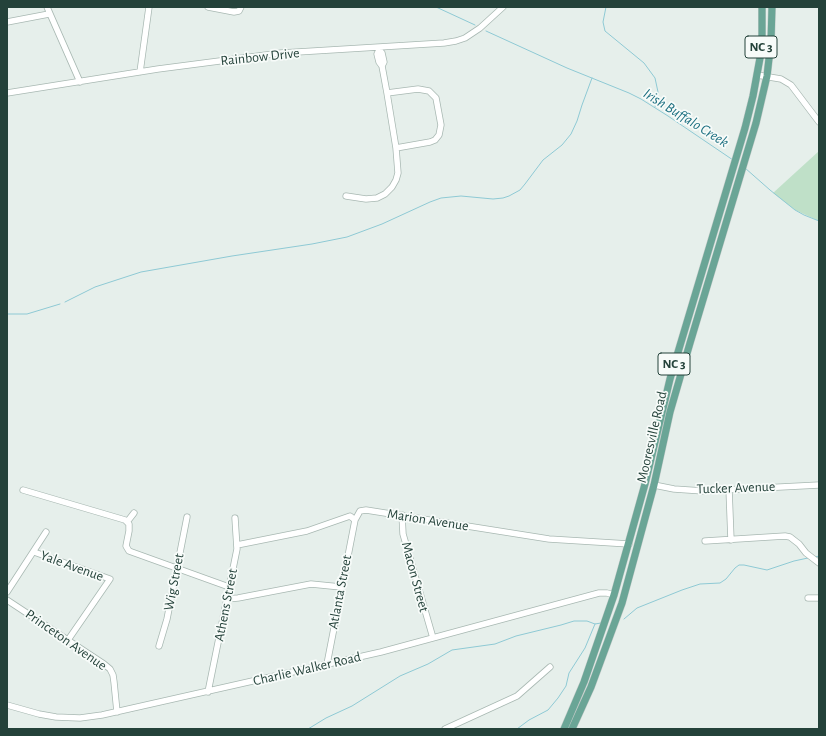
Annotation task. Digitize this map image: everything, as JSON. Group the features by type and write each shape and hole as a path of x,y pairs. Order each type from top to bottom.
{"main road":[{"name":"Mooresville Road","path":"564,729 584,682 614,595 632,535 678,351 749,114 761,46 762,7"},
{"name":"Mooresville Road","path":"572,729 591,687 625,591 654,485 670,412 686,354 748,151 767,76 771,41 772,7"},
{"path":"678,351 686,354"},
{"path":"625,591 622,588 632,544 632,535"},
{"path":"605,648 604,643 617,604 617,600 614,595"}],"street":[{"path":"47,7 80,82"},
{"path":"140,72 149,7"},
{"path":"208,7 234,12 239,11 241,7"},
{"name":"Rainbow Drive","path":"7,93 140,72 281,53 379,48 456,41 465,38 480,28 503,7"},
{"path":"7,22 49,14"},
{"path":"346,196 366,199 377,198 385,194 392,187 398,172 396,148 382,66 384,62 382,52 379,48"},
{"path":"757,74 781,79 791,85 819,122"},
{"path":"387,93 418,89 429,90 436,98 441,125 439,135 435,140 396,148"},
{"name":"Tucker Avenue","path":"654,485 674,489 703,491 819,485"},
{"path":"23,490 118,517 127,522 129,531 126,546 127,549 177,569 229,587"},
{"path":"729,490 731,540"},
{"name":"Marion Avenue","path":"355,520 360,511 363,510 549,539 629,544"},
{"path":"127,522 134,513"},
{"name":"Macon Street","path":"402,515 404,534 433,638"},
{"path":"237,545 307,531 350,516 355,520"},
{"name":"Wig Street","path":"159,646 167,619 187,517"},
{"name":"Athens Street","path":"208,692 237,545 235,518"},
{"name":"Atlanta Street","path":"327,664 355,520"},
{"path":"7,592 46,532"},
{"path":"705,541 785,536 790,537 799,544 806,553 819,562"},
{"name":"Yale Avenue","path":"34,552 110,579 68,640"},
{"path":"227,599 311,584 341,587"},
{"name":"Charlie Walker Road","path":"7,705 39,714 62,718 92,717 327,664 433,638 599,593 614,595"},
{"path":"603,594 610,605"},
{"path":"808,598 819,598"},
{"name":"Princeton Avenue","path":"7,600 104,664 112,673 117,712"},
{"path":"445,729 518,696 550,668"}],"green space":[{"path":"819,151 819,221 795,210 773,193"}],"waterway":[{"name":"Irish Buffalo Creek","path":"436,7 475,25"},
{"path":"606,7 603,22 605,31 644,63 655,78 658,92 655,107"},
{"name":"Irish Buffalo Creek","path":"486,31 567,68 641,99 733,160"},
{"path":"65,302 95,287 141,272 347,237 382,224 441,198 461,196 493,199 509,196 520,190 543,160 562,145 571,134 592,78"},
{"name":"Irish Buffalo Creek","path":"745,168 795,210 819,221"},
{"path":"7,314 27,314 60,304"},
{"path":"815,557 819,556"},
{"path":"624,619 637,608 682,590 700,584 720,583 726,579 739,565 767,570 808,558"},
{"path":"308,729 326,718 352,706 400,676 428,664 452,650 495,644 516,636 574,621 587,621 595,624 601,623"},
{"path":"517,729 529,720 548,710 558,698 566,686 569,673 585,648 595,624"}]}
